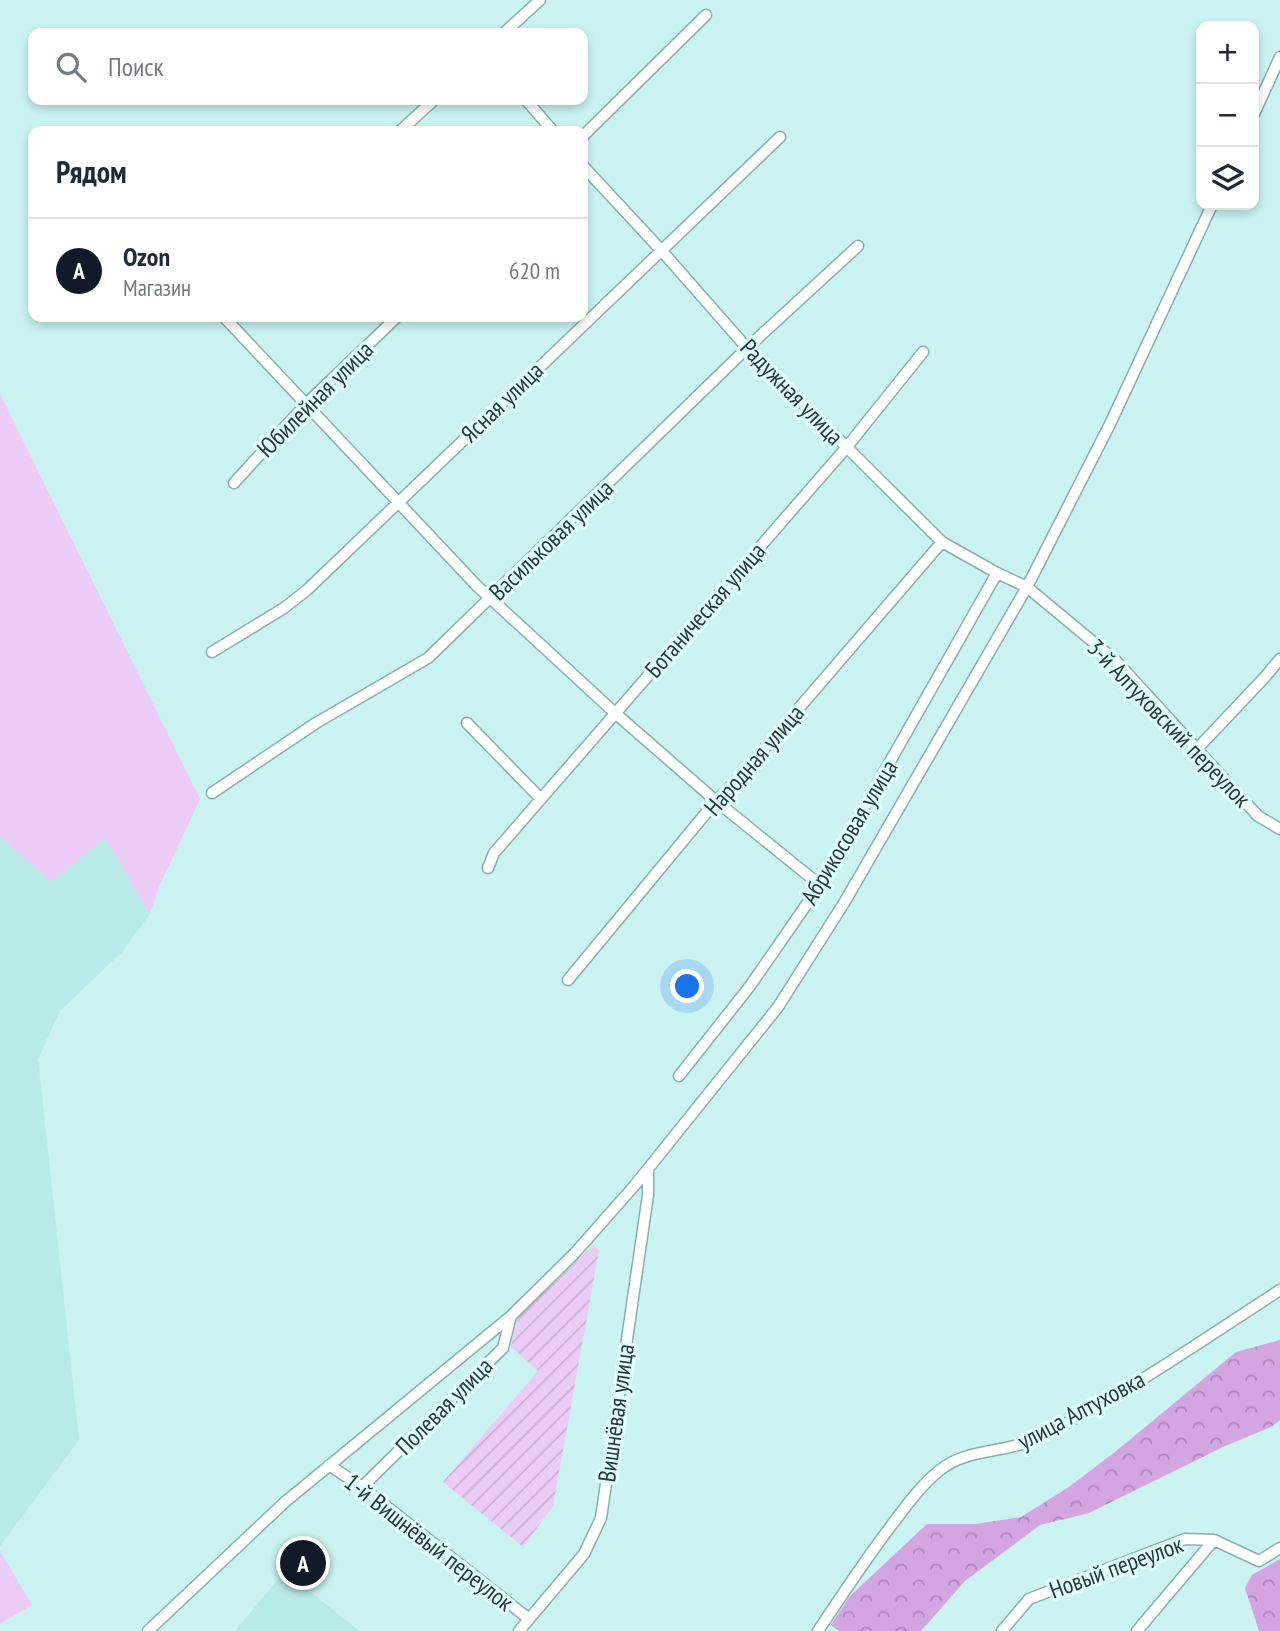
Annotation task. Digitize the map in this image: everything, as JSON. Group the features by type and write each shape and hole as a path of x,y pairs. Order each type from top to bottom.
{"street":[{"path":"509,28 540,0"},
{"path":"588,130 706,15"},
{"path":"1259,103 1280,57"},
{"path":"405,126 428,105"},
{"path":"530,105 549,126"},
{"name":"Ясная улица","path":"588,320 780,137"},
{"name":"Радужная улица","path":"588,171 747,348 942,542 1027,587"},
{"path":"148,1631 285,1502 511,1316 573,1254 648,1170 778,1007 845,903 1027,587 1110,424 1210,210"},
{"name":"Васильковая улица","path":"212,793 316,723 428,658 747,348 858,246"},
{"path":"229,322 491,598 615,713 716,801 820,885"},
{"name":"Юбилейная улица","path":"234,483 307,403 392,322"},
{"name":"Ясная улица","path":"212,652 251,630 299,596 586,322"},
{"name":"Ботаническая улица","path":"488,868 494,853 846,448 923,352"},
{"name":"Народная улица","path":"568,980 716,801 942,542"},
{"name":"Абрикосовая улица","path":"679,1076 750,986 820,885 997,573"},
{"name":"3-й Алтуховский переулок","path":"1027,587 1116,661 1258,816 1280,829"},
{"path":"1196,750 1280,659"},
{"path":"467,723 541,799"},
{"name":"Вишнёвая улица","path":"519,1631 584,1554 601,1518 648,1195 648,1170"},
{"name":"улица Алтуховка","path":"818,1631 865,1560 910,1500 941,1469 962,1457 1022,1446 1041,1437 1122,1391 1280,1290"},
{"name":"Полевая улица","path":"362,1487 503,1348 511,1316"},
{"name":"1-й Вишнёвый переулок","path":"329,1465 362,1487 528,1619"},
{"name":"Новый переулок","path":"1002,1631 1029,1599 1185,1539 1214,1540 1259,1560 1280,1548"},
{"path":"1137,1631 1214,1540"}],"shaded area":[{"path":"0,394 200,799 159,887 150,914 105,838 51,882 0,836"},
{"path":"0,836 51,882 105,838 150,914 122,952 60,1011 38,1059 79,1440 0,1546"},
{"path":"594,1245 599,1250 553,1506 523,1547 443,1482 538,1371 511,1347 518,1317"},
{"path":"0,1551 32,1605 0,1624"},
{"path":"285,1571 359,1631 235,1631"}],"green space":[{"path":"1280,1340 1280,1420 1271,1427 1225,1446 1089,1513 1040,1525 965,1581 921,1631 839,1631 831,1625 850,1596 927,1524 975,1524 1021,1517 1069,1487 1115,1452 1236,1352"},
{"path":"1280,1559 1280,1631 1259,1631 1245,1588 1252,1575"}],"place":[{"name":"Ozon","path":"303,1563"}]}
